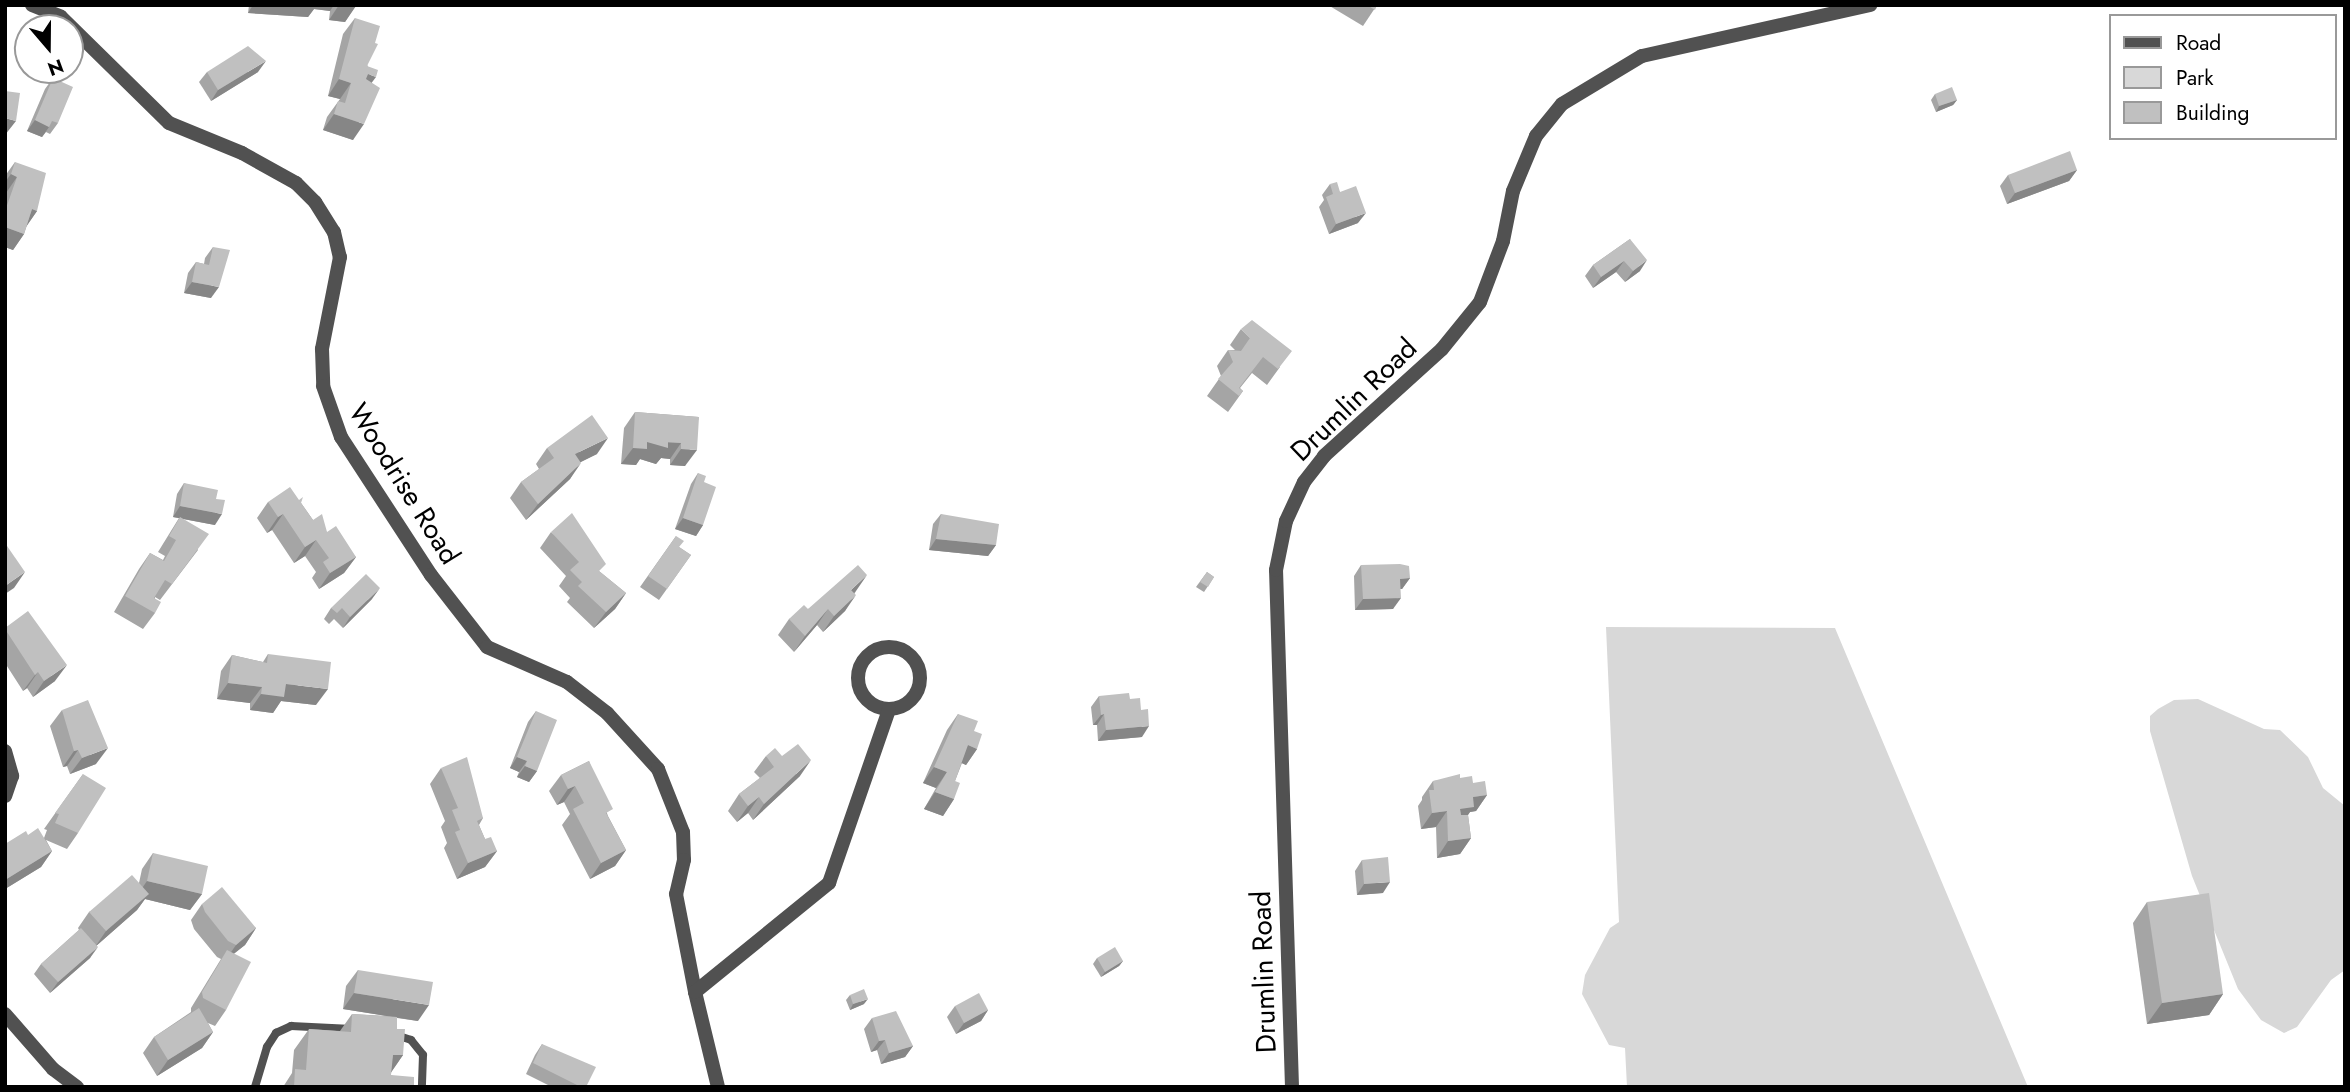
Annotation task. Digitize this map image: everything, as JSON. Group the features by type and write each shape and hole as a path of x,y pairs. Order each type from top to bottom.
{"street":[{"name":"Woodrise Road","path":"32,5 61,17 169,123 242,153 296,183 315,202 334,232 340,257 322,349 323,386 341,438 430,575 487,647 567,682 607,713 658,769 683,832 684,860 676,894 695,992 718,1087"},
{"name":"Drumlin Road","path":"1292,1087 1276,570 1286,521 1304,482 1324,456 1442,349 1480,302 1503,241 1513,191 1536,136 1562,104 1642,56 1870,5"},
{"path":"695,992 829,883 889,710 912,698 920,679 910,656 893,646 865,657 858,677 866,699 889,710"},
{"path":"5,751 12,776 5,796"},
{"path":"5,1014 53,1069 77,1087"}],"lane":[{"path":"255,1087 267,1047 276,1033 291,1026 362,1030"},
{"path":"388,1034 411,1040 419,1047 422,1087"}],"green space":[{"path":"1606,627 1835,628 2028,1087 1627,1087 1625,1048 1609,1045 1582,994 1585,975 1610,928 1619,922"},
{"path":"2198,699 2264,729 2280,730 2308,757 2323,788 2345,806 2345,970 2331,980 2297,1027 2284,1033 2261,1020 2238,989 2192,876 2150,731 2150,716 2158,709 2174,700"}],"building":[{"path":"355,18 380,26 375,43 378,44 367,66 378,70 376,77 368,74 366,79 380,88 364,124 334,114 338,101 345,103 351,83 339,79"},
{"path":"248,46 266,61 218,90 207,72"},
{"path":"50,84 73,87 58,123 52,121 49,127 35,120"},
{"path":"1952,87 1957,100 1939,106 1935,94"},
{"path":"5,91 20,93 16,121 5,118"},
{"path":"2070,151 2077,170 2015,193 2008,175"},
{"path":"15,162 46,173 37,211 32,209 24,234 5,227 5,211 17,177 11,174"},
{"path":"1337,182 1340,192 1356,186 1366,213 1336,224 1326,197 1333,194 1330,184"},
{"path":"1630,239 1647,260 1633,271 1624,261 1601,277 1593,265"},
{"path":"213,247 230,250 219,287 192,282 196,262 209,265"},
{"path":"1252,320 1292,351 1278,369 1263,357 1239,388 1243,391 1239,396 1218,379 1233,362 1228,350 1241,351 1250,338 1241,329"},
{"path":"635,412 699,417 697,450 681,449 681,443 668,442 668,448 647,442 647,449 633,448"},
{"path":"592,415 608,438 575,454 581,463 538,504 521,482 554,458 547,448"},
{"path":"698,473 706,476 704,482 716,487 703,525 683,518"},
{"path":"184,483 218,490 216,499 225,500 222,514 180,506"},
{"path":"290,487 299,500 303,497 301,503 313,520 322,514 327,532 336,526 356,557 330,573 323,562 329,558 316,540 305,547 283,514 278,517 268,502"},
{"path":"572,513 606,564 599,571 626,593 606,612 578,586 582,582 570,570 579,562 551,532"},
{"path":"941,514 999,524 996,545 936,539"},
{"path":"180,517 209,534 172,584 165,580 154,598 161,602 155,613 125,596 150,553 164,561 176,540 169,536"},
{"path":"676,536 684,541 679,547 691,555 667,589 648,576"},
{"path":"5,543 25,572 5,586"},
{"path":"858,565 867,575 851,590 856,595 834,616 828,609 805,636 789,619 804,605 808,609"},
{"path":"1361,565 1409,566 1410,578 1400,579 1401,598 1363,599"},
{"path":"1207,572 1214,577 1208,587 1200,582"},
{"path":"366,574 380,588 350,617 342,608 337,613 331,608"},
{"path":"28,611 67,665 44,681 38,672 35,675 5,629"},
{"path":"268,654 331,662 328,689 286,684 284,697 261,694 262,687 228,683 232,655 267,663"},
{"path":"1129,693 1130,699 1140,698 1141,710 1148,709 1149,726 1106,730 1099,696"},
{"path":"88,700 108,748 82,758 78,750 74,751 62,710"},
{"path":"536,711 557,720 537,771 525,766 527,761 517,757"},
{"path":"958,714 978,721 974,731 982,734 977,749 968,745 955,781 960,783 954,799 935,792 947,772 934,767"},
{"path":"798,744 811,760 764,804 759,797 748,806 739,794 774,767 766,756 775,748 782,756"},
{"path":"467,757 483,818 477,821 485,839 491,837 497,851 468,863 455,832 460,830 452,810 458,808 441,768"},
{"path":"589,761 613,809 606,813 626,850 601,863 573,809 584,803 575,786 568,789 561,775"},
{"path":"83,774 106,788 78,833 55,823 59,814 55,813"},
{"path":"1460,774 1460,778 1472,776 1473,783 1485,781 1487,795 1473,797 1474,807 1460,809 1461,815 1468,815 1471,838 1448,841 1447,811 1432,813 1429,790 1434,790 1433,781"},
{"path":"38,828 52,851 5,880 5,844 26,831 28,835"},
{"path":"153,853 208,866 202,894 147,881"},
{"path":"1388,857 1390,882 1364,884 1362,860"},
{"path":"132,875 149,894 106,931 89,912"},
{"path":"222,887 256,928 236,945 228,941 205,912 202,904"},
{"path":"2209,893 2223,994 2162,1003 2147,902"},
{"path":"81,928 98,947 58,982 41,964"},
{"path":"1115,947 1123,961 1105,972 1097,958"},
{"path":"227,950 251,962 226,1010 203,998 202,992"},
{"path":"358,970 433,982 429,1005 354,993"},
{"path":"864,989 868,999 853,1004 850,995"},
{"path":"979,993 988,1010 964,1023 955,1006"},
{"path":"199,1008 213,1032 168,1060 154,1037"},
{"path":"896,1011 913,1046 889,1053 885,1040 879,1041 872,1018"},
{"path":"352,1014 397,1017 397,1029 405,1029 403,1055 393,1055 391,1075 414,1077 414,1086 419,1087 294,1087 295,1069 306,1070 309,1029 351,1032"},
{"path":"542,1044 596,1067 586,1087 533,1063"}]}
